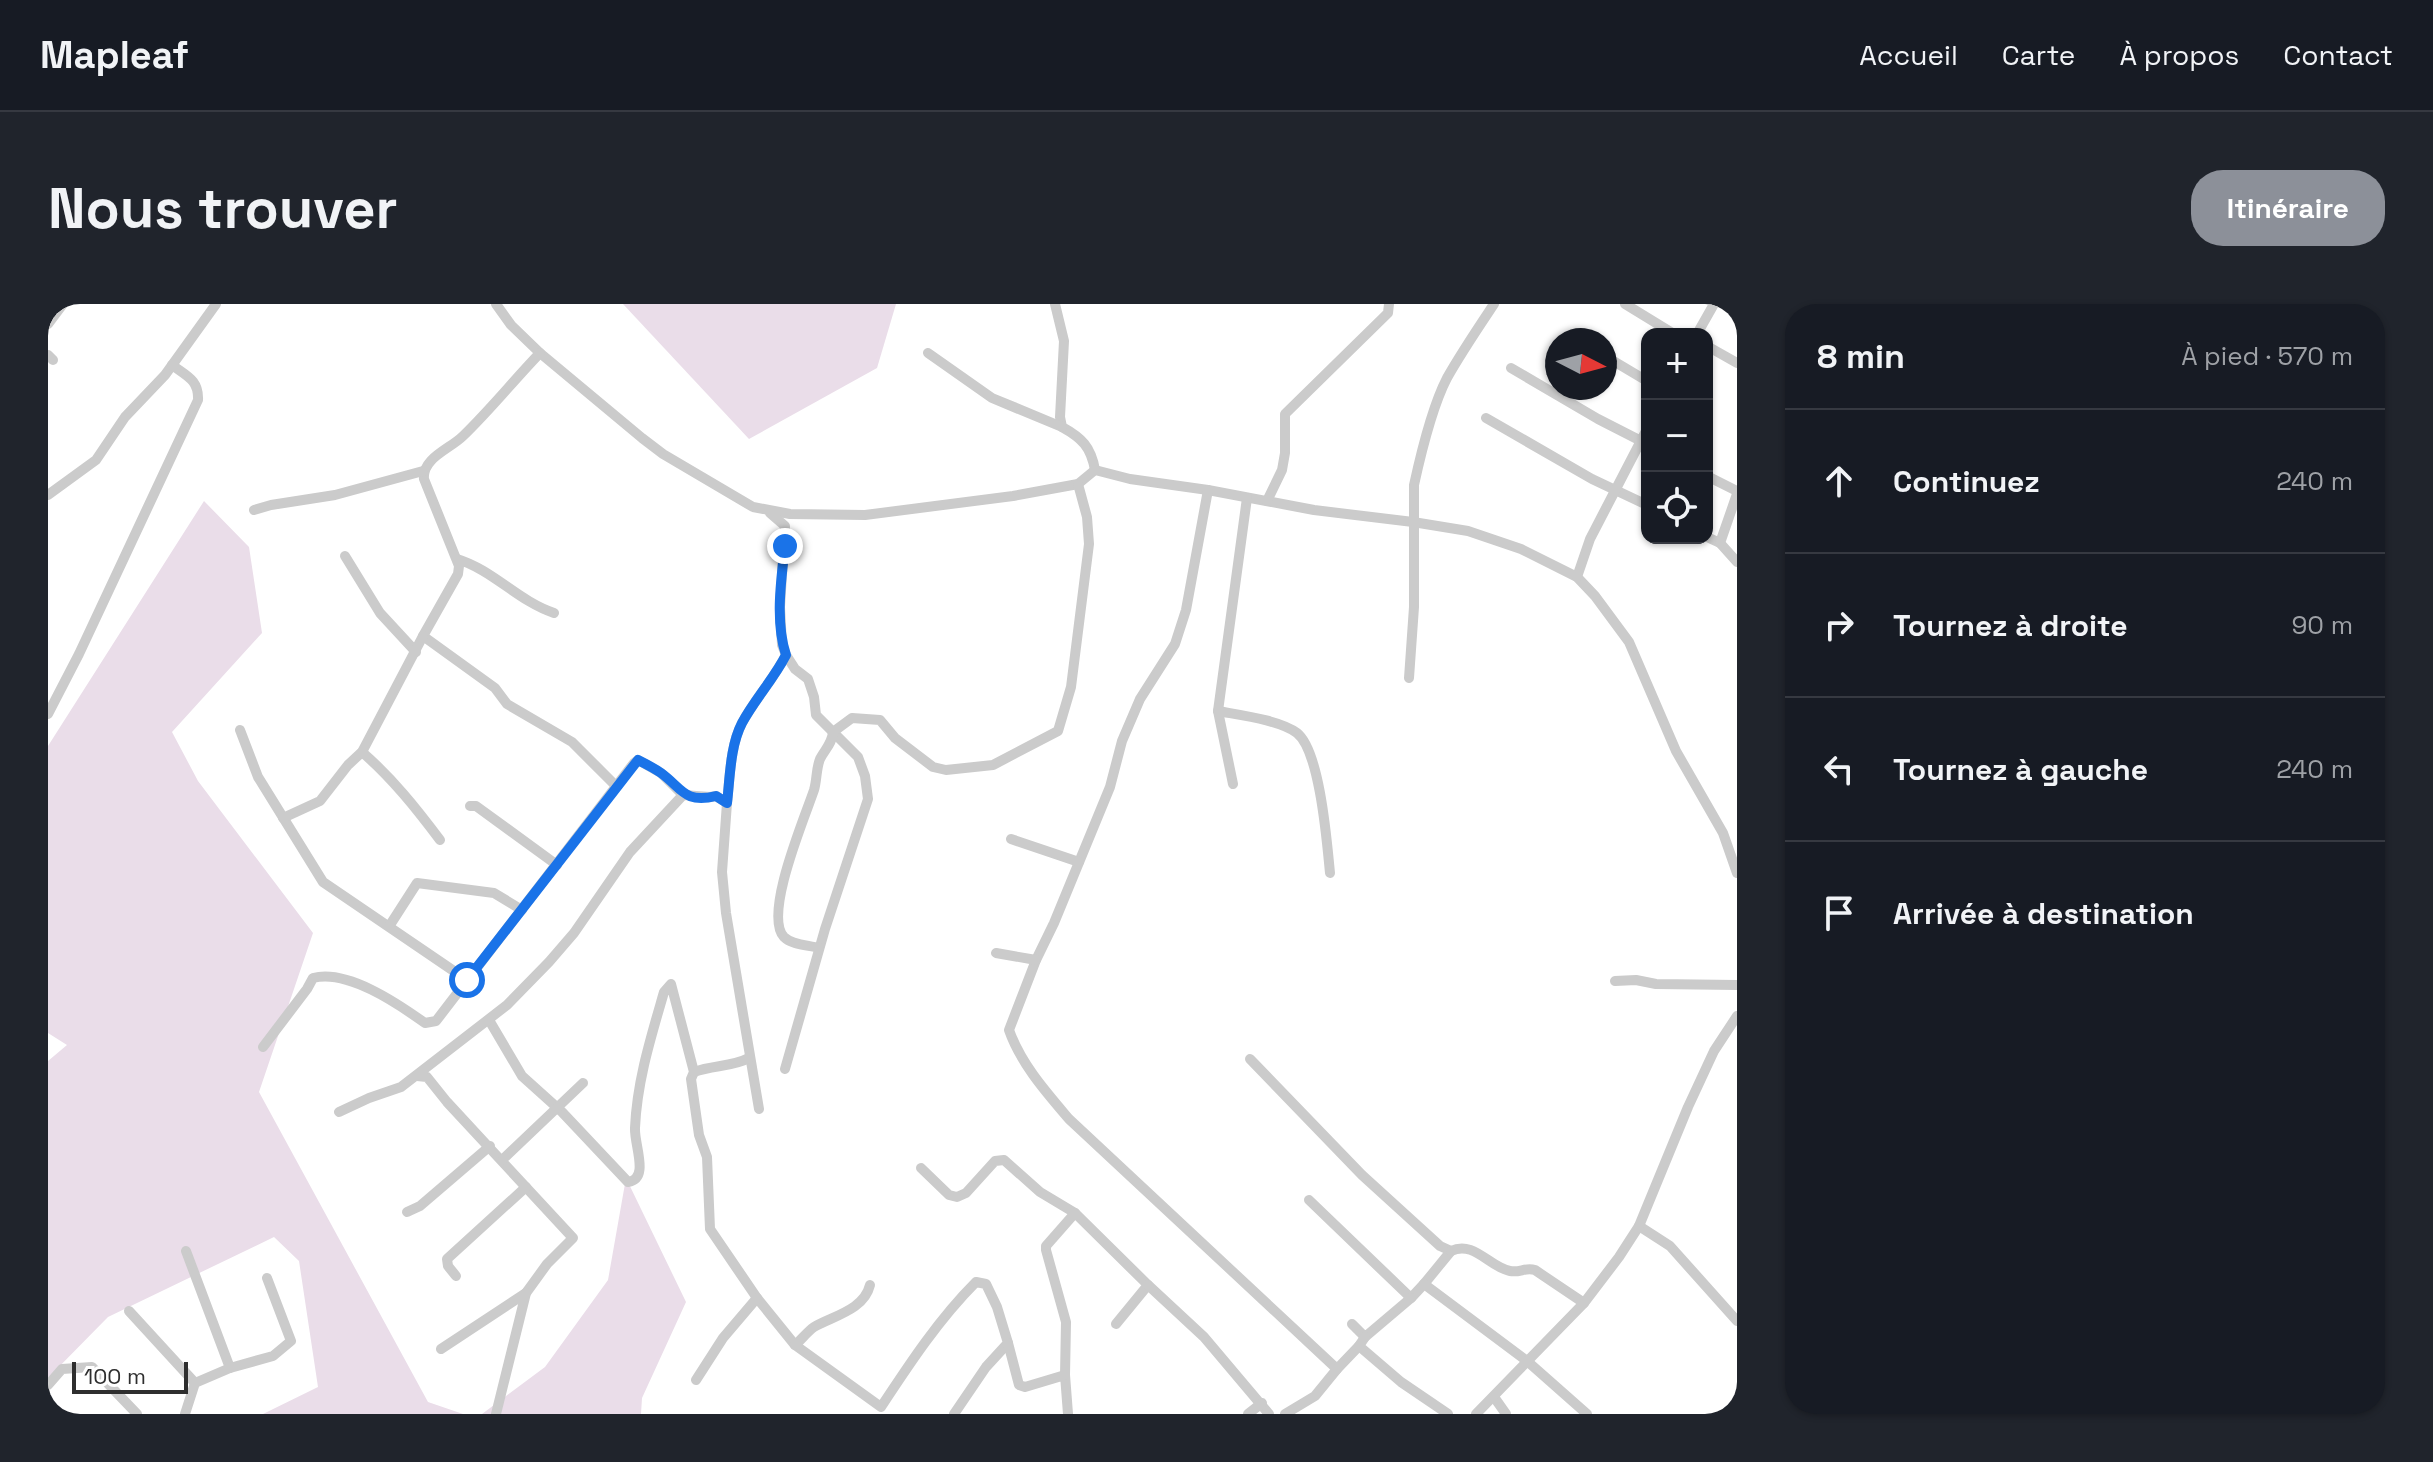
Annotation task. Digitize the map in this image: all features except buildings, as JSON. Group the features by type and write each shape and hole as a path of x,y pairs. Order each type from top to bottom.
{"street":[{"path":"48,324 63,304"},
{"path":"48,495 96,460 125,417 172,365 216,304"},
{"path":"496,304 511,325 540,353 663,454 753,507 769,512 865,515 1013,496 1078,484 1095,470"},
{"path":"1055,304 1064,341 1062,427"},
{"path":"1267,501 1282,470 1285,414 1388,313 1389,304"},
{"path":"1409,678 1417,470 1447,378 1494,304"},
{"path":"1700,328 1714,304"},
{"path":"1629,305 1665,328"},
{"path":"1713,349 1737,363"},
{"path":"283,818 320,801 362,752 458,574 457,559 423,471 427,464 463,436 540,353"},
{"path":"928,353 992,398 1081,438 1095,470"},
{"path":"1617,363 1641,377"},
{"path":"48,714 198,400 199,389 191,378 172,365"},
{"path":"1511,368 1641,440"},
{"path":"1486,418 1581,473 1641,502"},
{"path":"1577,577 1590,539 1641,447"},
{"path":"1095,470 1130,479 1468,531 1521,549 1577,577 1620,628 1634,652 1676,751 1723,833 1737,873"},
{"path":"254,510 335,495 423,471"},
{"path":"1713,479 1737,493 1720,543"},
{"path":"819,948 792,942 784,936 779,928 778,911 784,879 815,786 820,760 832,742 833,732 852,718 880,720 895,738 933,767 946,770 993,765 1058,731 1071,687 1089,544 1087,517 1078,484"},
{"path":"1208,490 1182,627 1175,644 1140,699 1122,741 1110,787 1009,1030 1016,1049 1069,1119 1337,1369"},
{"path":"1233,784 1218,711 1247,498"},
{"path":"769,512 785,526 780,607 782,645 795,669 808,679 816,715 858,757 865,776 868,799 819,948 785,1069"},
{"path":"1713,540 1737,562"},
{"path":"345,556 380,613 416,652"},
{"path":"457,559 474,565 519,596 554,613"},
{"path":"423,636 495,688 507,704 572,742 616,786"},
{"path":"759,1109 722,872 732,760 740,726 774,678 786,655"},
{"path":"1218,711 1284,727 1297,733 1305,743 1313,763 1330,873"},
{"path":"240,730 258,777 323,882 467,980"},
{"path":"362,752 408,798 440,840"},
{"path":"263,1047 313,978 324,975 359,984 425,1023 436,1021 638,760 661,773 683,795 716,796 727,803"},
{"path":"339,1112 401,1087 489,1020 549,962 574,933 630,852 683,795"},
{"path":"470,806 476,806 557,865"},
{"path":"1011,839 1079,862"},
{"path":"390,925 417,883 494,893 522,910"},
{"path":"996,953 1036,960"},
{"path":"1615,981 1737,985"},
{"path":"489,1020 522,1076 558,1108 628,1182 633,1182 641,1170 635,1140 636,1101 641,1072 664,992 671,984 694,1072 691,1079 699,1135 707,1157 710,1229 757,1298 795,1345 884,1410 924,1343 976,1282 986,1284 997,1307 1019,1385 1025,1387 1065,1375"},
{"path":"1476,1414 1584,1303 1639,1226 1703,1074 1737,1016"},
{"path":"694,1072 736,1064 749,1058"},
{"path":"1250,1059 1371,1183 1440,1246 1451,1251"},
{"path":"417,1076 427,1077 573,1238 547,1264 526,1293 441,1349"},
{"path":"502,1160 583,1083"},
{"path":"407,1212 420,1206 490,1146"},
{"path":"921,1168 949,1195 957,1197 966,1193 995,1161 1004,1160 1040,1192 1075,1213 1204,1337 1269,1414"},
{"path":"456,1276 447,1259 526,1187"},
{"path":"1309,1200 1411,1298"},
{"path":"1068,1414 1066,1322 1046,1246 1075,1213"},
{"path":"1639,1226 1670,1246 1737,1321"},
{"path":"1285,1414 1315,1396 1362,1342 1411,1298 1456,1248 1467,1248 1509,1271 1526,1267 1535,1270 1584,1303"},
{"path":"186,1251 230,1368"},
{"path":"185,1414 195,1383 230,1368 273,1356 291,1341 267,1278"},
{"path":"1424,1284 1527,1361 1587,1414"},
{"path":"795,1345 813,1328 854,1307 868,1294 870,1285"},
{"path":"1116,1324 1148,1285"},
{"path":"496,1414 526,1293"},
{"path":"696,1380 723,1338 757,1298"},
{"path":"129,1311 195,1383"},
{"path":"1352,1324 1362,1342 1401,1382 1448,1414"},
{"path":"954,1414 986,1367 1008,1343"},
{"path":"48,1385 62,1369 92,1367 137,1414"},
{"path":"1494,1397 1506,1414"},
{"path":"1248,1414 1262,1403"}],"shaded area":[{"path":"623,304 896,304 877,368 749,439"},
{"path":"204,501 249,547 262,633 172,732 198,781 313,933 259,1092 428,1402 463,1414 263,1414 318,1387 299,1261 274,1237 108,1317 48,1378 48,1061 67,1045 48,1033 48,746"},
{"path":"626,1178 686,1302 642,1398 641,1414 482,1414 545,1367 608,1280"}],"route":[{"path":"467,980 638,760 661,773 683,795 716,796 727,803 740,726 774,678 786,655 782,645 780,607 785,546"}]}
